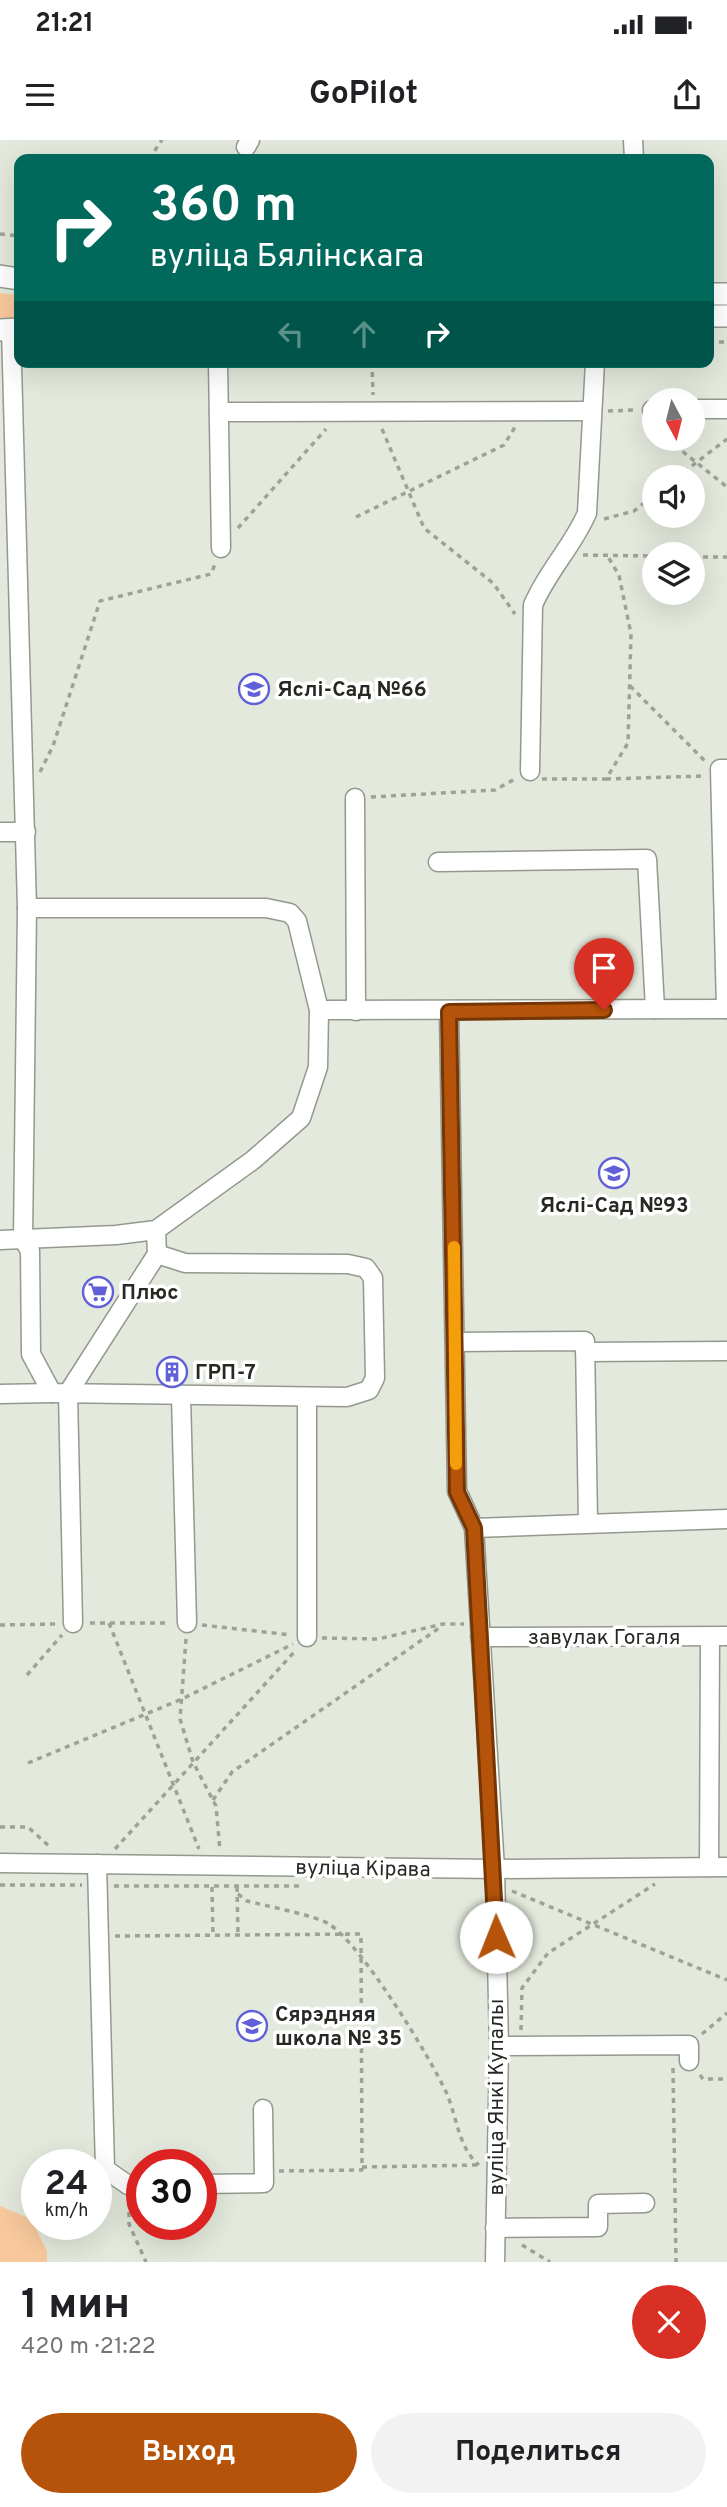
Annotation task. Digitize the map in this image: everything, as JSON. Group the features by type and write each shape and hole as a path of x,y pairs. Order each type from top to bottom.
{"street":[{"path":"10,330 7,467 9,568 26,832 23,1239 30,1251 31,1354 60,1393 73,1623"},
{"path":"218,368 221,548"},
{"path":"530,771 533,604 544,579 583,524 587,513 595,368"},
{"path":"705,409 727,409"},
{"path":"219,412 592,411"},
{"path":"319,1010 449,1012 726,1009 723,772"},
{"path":"355,797 356,1011"},
{"path":"0,832 26,832"},
{"path":"438,862 648,859 655,1009"},
{"path":"0,1240 156,1230 253,1160 301,1118 318,1066 319,1010 297,921 290,913 266,908 27,908"},
{"name":"вуліца Янкі Купалы","path":"449,1012 457,1492 474,1528 495,1876 499,2046 495,2262"},
{"path":"60,1393 157,1254 156,1230"},
{"path":"0,1394 347,1397 369,1390 375,1378 373,1278 366,1268 348,1264 185,1263 157,1254"},
{"path":"455,1342 585,1341 589,1523"},
{"path":"585,1352 727,1351"},
{"path":"181,1396 187,1623"},
{"path":"307,1397 307,1637"},
{"path":"474,1528 727,1519"},
{"name":"завулак Гогаля","path":"480,1630 718,1636"},
{"path":"718,1636 718,1867"},
{"name":"вуліца Кірава","path":"0,1863 495,1876 718,1867"},
{"path":"97,1864 105,2168 126,2180"},
{"path":"499,2046 683,2050"},
{"path":"217,2184 264,2183 264,2109"},
{"path":"495,2228 598,2227 598,2204 645,2203"}],"path":[{"path":"372,368 373,410 424,528 493,583 533,639"},
{"path":"25,804 53,746 100,601 211,574 221,548 344,410"},
{"path":"356,517 504,445 526,410"},
{"path":"592,411 642,410"},
{"path":"692,465 727,439"},
{"path":"682,452 727,487"},
{"path":"583,524 635,511 642,505"},
{"path":"560,555 642,556"},
{"path":"606,779 628,743 631,634 619,575 607,555"},
{"path":"705,557 727,557"},
{"path":"629,686 723,772"},
{"path":"355,797 495,790 530,771 544,780 723,772"},
{"path":"27,1675 73,1623"},
{"path":"108,1623 200,1851"},
{"path":"0,1625 187,1623 307,1637 378,1639 443,1624 480,1630"},
{"path":"187,1623 180,1719 192,1762 213,1800 220,1851"},
{"path":"213,1800 232,1772 443,1624"},
{"path":"27,1763 144,1712 182,1699 307,1637"},
{"path":"97,1864 307,1637"},
{"path":"0,1827 28,1827 51,1849"},
{"path":"495,1876 592,1926 727,1980"},
{"path":"521,2046 522,1989 548,1952 658,1882"},
{"path":"212,1886 213,1935"},
{"path":"237,1887 238,1935"},
{"path":"238,1894 247,1901 328,1924 361,1958 422,2047 447,2095 469,2157 479,2165 264,2171"},
{"path":"99,1936 361,1934 362,2167"},
{"path":"676,2262 683,2050 727,2013"},
{"path":"683,2050 703,2079 727,2079"},
{"path":"136,2240 146,2262"}],"shaded area":[{"path":"0,293 14,294 14,318 0,319"},
{"path":"0,2206 21,2215 21,2240 42,2240 47,2251 47,2262 0,2262"}],"slow traffic":[{"path":"454,1247 456,1464"}],"place":[{"name":"Яслі-Сад №66","path":"254,689"},
{"name":"Яслі-Сад №93","path":"614,1173"},
{"name":"Плюс","path":"98,1292"},
{"name":"ГРП-7","path":"172,1372"},
{"name":"Сярэдняя школа № 35","path":"252,2026"}],"route":[{"path":"496,1937 495,1869 474,1528 457,1492 449,1012 604,1010"}]}
